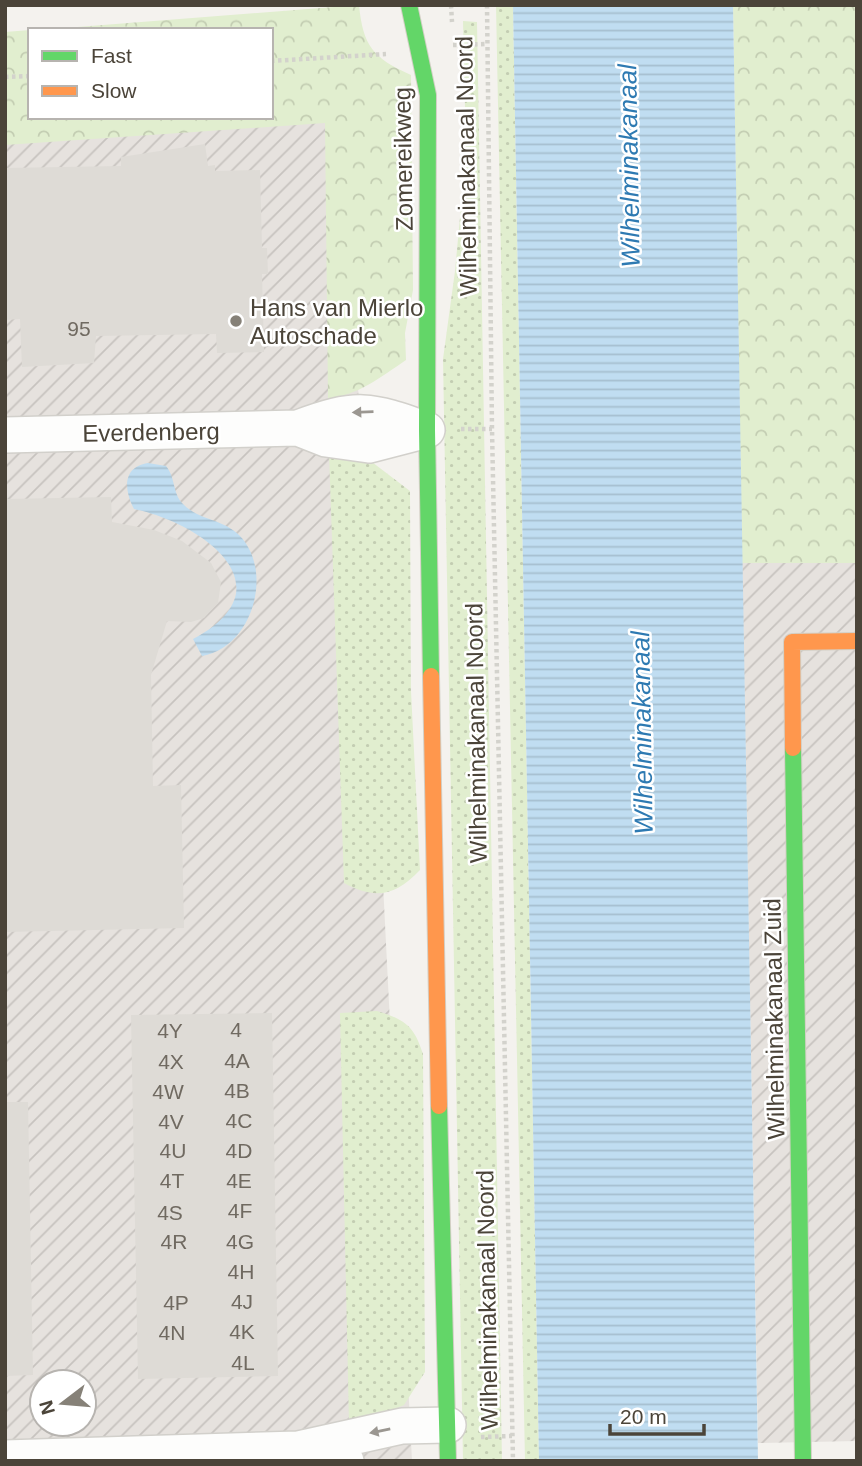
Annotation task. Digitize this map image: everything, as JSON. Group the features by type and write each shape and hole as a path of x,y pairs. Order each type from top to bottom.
{"street":[{"name":"Zomereikweg","path":"409,5 421,50 428,95 428,314"},
{"name":"Wilhelminakanaal Noord","path":"428,314 427,430 435,975 448,1461"},
{"name":"Everdenberg","path":"5,435 298,428 326,439 369,445 427,430"},
{"name":"Wilhelminakanaal Zuid","path":"803,1461 792,642 857,641"},
{"path":"5,1458 298,1449 402,1426 448,1425"},
{"path":"298,1449 346,1461"}],"path":[{"name":"Wilhelminakanaal Noord","path":"487,5 492,429 513,1461"},
{"path":"273,61 488,44"},
{"path":"5,77 28,76"}],"shaded area":[{"path":"343,87 412,1461 5,1461 5,111 28,117 28,119 273,119 273,116"},
{"path":"742,563 857,563 857,1441 758,1443"}],"green space":[{"path":"359,5 363,31 372,49 387,63 411,75 413,290 405,333 406,360 349,394 328,399 325,123 5,145 5,32 28,30 28,119 273,119 273,28 65,28"},
{"path":"496,5 513,5 539,1461 525,1461"},
{"path":"733,5 857,5 857,563 742,563"},
{"path":"463,21 477,22 502,1461 463,1461 443,359 455,271 466,153"},
{"path":"329,453 368,459 410,491 411,691 420,870 402,885 385,893 366,892 344,883"},
{"path":"377,1011 408,1025 423,1054 425,1372 404,1405 372,1419 349,1424 340,1013"}],"water":[{"name":"Wilhelminakanaal","path":"513,5 733,5 758,1461 539,1461"},
{"path":"148,463 166,466 183,504 203,517 233,530 250,550 256,587 253,606 245,624 234,639 219,650 202,656 193,639 221,619 235,599 235,579 226,560 208,543 186,528 160,516 134,509 128,494 128,480 133,469"}],"building":[{"path":"205,144 208,166 215,165 215,171 260,170 262,248 267,248 268,274 262,274 264,352 217,353 216,334 96,336 94,363 22,367 20,319 5,320 5,168 121,166 121,157"},
{"path":"111,497 112,522 154,530 182,541 211,563 221,582 218,603 204,618 191,622 167,621 151,675 153,786 181,785 184,928 5,932 5,499"},
{"path":"272,1013 278,1376 138,1379 131,1015"},
{"path":"5,1102 28,1102 33,1368 28,1368 28,1375 5,1376"}],"traffic: fast":[{"path":"409,5 428,95 427,430 431,676"},
{"path":"793,748 803,1461"},
{"path":"439,1106 448,1461"}],"traffic: slow":[{"path":"793,748 792,642 857,641"},
{"path":"431,676 439,1106"}],"place":[{"name":"Hans van Mierlo Autoschade","path":"236,321"}]}
